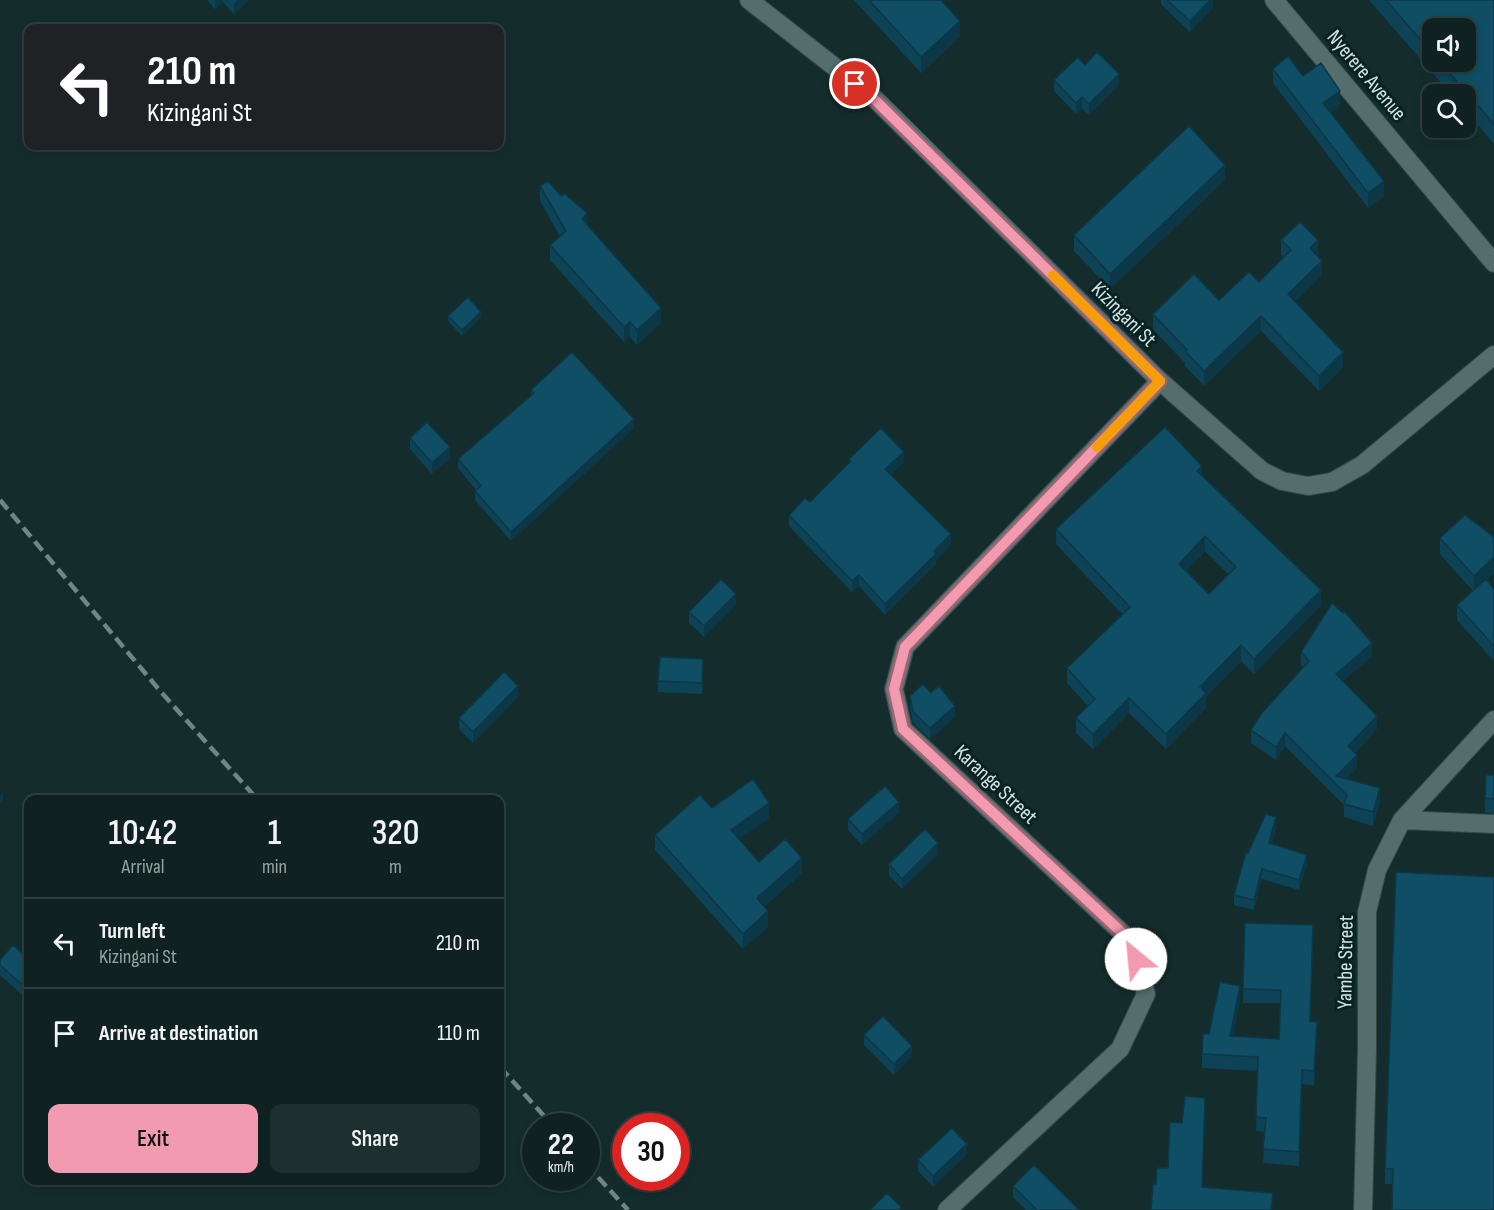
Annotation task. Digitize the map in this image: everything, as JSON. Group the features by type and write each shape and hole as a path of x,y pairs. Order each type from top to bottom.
{"street":[{"name":"Kizingani St","path":"749,0 873,98 1160,381 1262,471 1282,481 1308,486 1332,482 1362,465 1494,355"},
{"name":"Nyerere Avenue","path":"1274,0 1494,262"},
{"name":"Karange Street","path":"946,1210 1120,1049 1146,994 1131,941 903,729 894,689 905,647 1160,381"},
{"name":"Yambe Street","path":"1364,1210 1367,1050 1366,912 1377,870 1402,820 1494,720"},
{"path":"1402,820 1494,824"}],"building":[{"path":"869,0 941,0 960,21 921,57"},
{"path":"1167,0 1210,0 1190,21"},
{"path":"1386,0 1494,0 1494,124 1476,103 1476,84 1459,84 1449,72 1476,72 1476,18 1422,18 1422,41"},
{"path":"1097,52 1119,74 1089,104 1082,97 1076,103 1054,80 1078,57 1085,65"},
{"path":"1288,56 1303,76 1321,63 1340,91 1323,103 1384,181 1368,193 1273,69"},
{"path":"1189,126 1225,165 1110,274 1074,235"},
{"path":"548,181 561,196 565,194 587,213 582,219 661,308 637,330 630,322 624,327 550,245 566,231 540,186"},
{"path":"1300,222 1318,240 1310,248 1322,261 1288,294 1343,352 1319,376 1261,316 1204,371 1153,314 1194,274 1219,300 1249,272 1259,282 1291,250 1281,240"},
{"path":"468,297 481,312 462,330 448,316"},
{"path":"572,352 634,419 511,532 475,491 481,486 458,459 534,393 531,390"},
{"path":"427,422 450,447 432,463 410,438"},
{"path":"1165,427 1202,466 1197,471 1321,590 1254,659 1241,645 1200,687 1206,693 1166,734 1129,698 1093,734 1076,718 1095,699 1067,668 1130,607 1056,529","holes":["1205,536 1236,567 1209,594 1179,564"]},
{"path":"881,428 904,452 885,469 951,534 934,551 936,554 885,604 859,575 852,581 789,515 805,498 810,502"},
{"path":"1465,515 1494,537 1494,557 1474,576 1440,538"},
{"path":"721,579 736,594 704,626 689,612"},
{"path":"1486,579 1494,589 1493,645 1457,605"},
{"path":"1332,603 1343,613 1344,611 1372,643 1336,674 1377,716 1348,746 1357,755 1336,776 1380,788 1373,812 1344,804 1347,795 1285,733 1276,747 1251,730 1261,714 1309,661 1301,652"},
{"path":"660,657 703,659 702,683 658,681"},
{"path":"504,672 518,686 473,732 459,718"},
{"path":"923,684 931,693 939,686 955,706 930,728 913,712 910,696"},
{"path":"1486,775 1494,775 1494,799 1485,798"},
{"path":"753,779 769,803 731,830 759,862 785,839 802,858 757,898 768,911 743,934 655,835 700,795 712,808"},
{"path":"885,786 899,802 862,834 848,819"},
{"path":"1266,814 1276,817 1269,843 1307,855 1299,880 1262,869 1254,900 1234,895 1246,852 1248,853"},
{"path":"925,829 938,843 902,879 889,864"},
{"path":"1396,872 1494,877 1494,1210 1392,1210 1393,1169 1385,1169"},
{"path":"1245,923 1313,925 1310,1021 1317,1022 1314,1071 1302,1070 1299,1152 1263,1149 1266,1118 1256,1117 1258,1057 1202,1054 1203,1034 1209,1034 1220,982 1240,986 1230,1036 1279,1039 1281,990 1243,989"},
{"path":"13,945 24,955 24,986 0,965 0,960"},
{"path":"883,1016 912,1046 894,1064 864,1035"},
{"path":"1185,1096 1205,1098 1202,1187 1273,1193 1271,1210 1151,1210 1157,1168 1168,1168 1170,1122 1182,1123"},
{"path":"952,1128 967,1144 933,1176 918,1160"},
{"path":"1034,1165 1079,1210 1037,1210 1013,1186"},
{"path":"887,1193 901,1207 899,1210 870,1210"}],"railway":[{"path":"0,500 161,692 254,795"},
{"path":"504,1071 541,1113"},
{"path":"600,1179 628,1210"}],"slow traffic":[{"path":"1053,275 1160,381 1097,447"}],"route":[{"path":"855,84 873,98 1160,381 905,647 894,689 903,729 1131,941 1136,959"}]}
